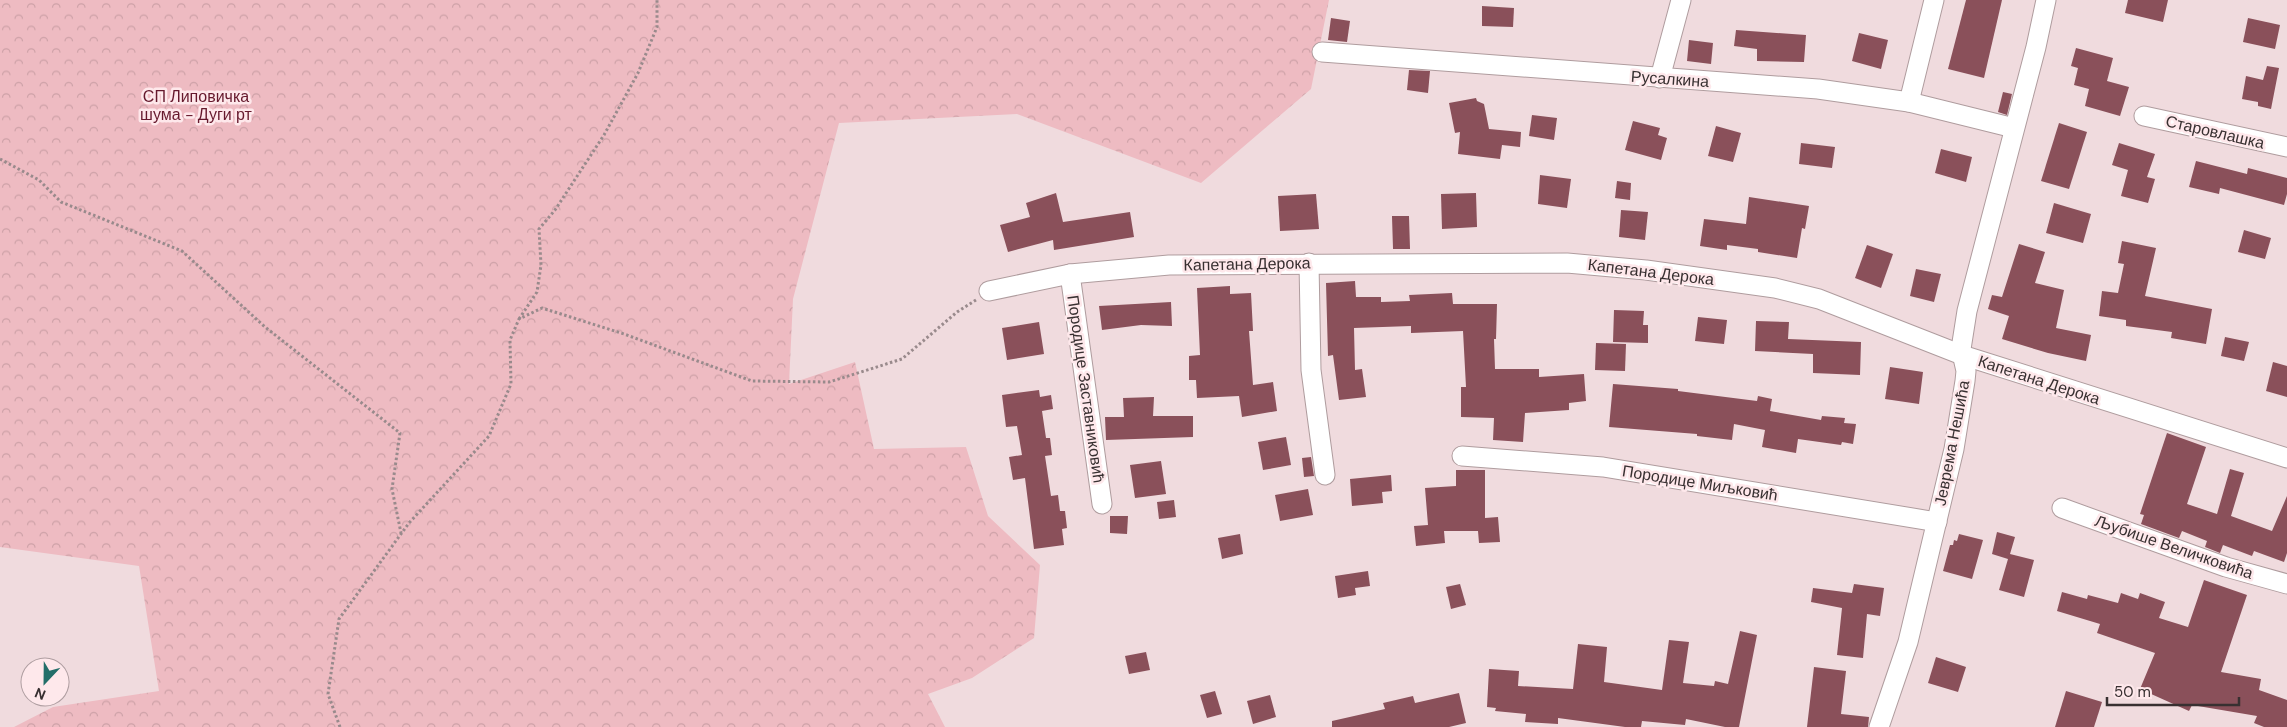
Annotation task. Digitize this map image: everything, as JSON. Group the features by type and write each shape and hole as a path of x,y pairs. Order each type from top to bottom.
{"street":[{"path":"1660,78 1681,0"},
{"path":"1909,102 1934,0"},
{"name":"Јеврема Нешића","path":"1879,727 1908,642 1954,448 1965,381 1965,363 1962,355 1967,311 2036,47 2046,0"},
{"name":"Русалкина","path":"1322,52 1818,89 1909,102 2014,128"},
{"name":"Старовлашка","path":"2144,116 2287,147"},
{"path":"1309,263 1311,370 1325,475"},
{"name":"Капетана Дерока","path":"989,291 1070,274 1169,265 1566,263 1646,270 1775,288 1819,299 1962,355 2287,458"},
{"name":"Породице Заставниковић","path":"1070,274 1102,504"},
{"name":"Породице Миљковић","path":"1462,456 1603,467 1937,522"},
{"name":"Љубише Величковића","path":"2062,508 2226,567 2287,584"}],"path":[{"path":"340,727 328,694 339,619 401,534 489,436 511,384 510,340 519,319 537,292 541,265 539,229 555,210 604,135 638,73 657,27 656,0"},
{"path":"0,160 39,180 61,202 182,251 265,328 400,433 392,489 401,534"},
{"path":"519,319 542,308 624,334 752,381 829,382 902,359 957,312 989,291"}],"green space":[{"name":"СП Липовичка шума - Дуги рт","path":"0,0 1329,0 1311,89 1201,183 1017,114 839,123 793,299 789,384 855,362 874,449 966,447 988,516 1040,565 1034,638 972,678 928,694 945,727 14,727 53,707 70,707 70,704 159,691 139,566 0,547"}],"building":[{"path":"1966,0 2002,0 1984,78 1948,69"},
{"path":"2128,0 2168,0 2163,22 2125,13"},
{"path":"1482,6 1514,8 1513,27 1482,26"},
{"path":"1331,18 1350,21 1347,42 1328,40"},
{"path":"2248,18 2280,25 2275,49 2243,42"},
{"path":"1736,30 1806,35 1804,62 1757,61 1757,49 1734,46"},
{"path":"1859,33 1888,40 1881,69 1852,61"},
{"path":"1689,40 1713,43 1711,64 1687,61"},
{"path":"2076,48 2113,58 2107,81 2129,87 2120,116 2085,106 2089,89 2074,85 2078,68 2071,66"},
{"path":"2267,66 2279,68 2271,109 2258,106 2258,102 2242,99 2246,76 2263,80"},
{"path":"1409,70 1430,71 1428,93 1407,90"},
{"path":"2003,92 2012,94 2007,115 1998,112"},
{"path":"1476,98 1477,101 1484,104 1489,129 1521,132 1520,147 1502,145 1500,159 1458,154 1460,132 1455,133 1449,103"},
{"path":"1532,115 1557,118 1554,140 1529,136"},
{"path":"1633,121 1660,128 1658,135 1667,138 1661,160 1625,150"},
{"path":"2059,123 2087,132 2069,189 2041,181"},
{"path":"1716,126 1741,133 1733,162 1708,156"},
{"path":"1801,143 1835,147 1832,168 1799,164"},
{"path":"2119,143 2155,154 2147,177 2155,179 2148,203 2121,196 2128,170 2112,165"},
{"path":"1941,149 1972,157 1966,182 1935,173"},
{"path":"2196,161 2247,174 2248,168 2287,178 2287,194 2284,205 2220,188 2219,194 2189,187"},
{"path":"1540,175 1571,179 1567,208 1538,204"},
{"path":"1617,181 1631,183 1630,200 1615,198"},
{"path":"1056,193 1063,222 1130,212 1134,237 1054,250 1053,240 1008,252 1000,225 1030,217 1026,203"},
{"path":"1476,193 1477,227 1442,229 1441,194"},
{"path":"1316,194 1319,229 1280,231 1278,196"},
{"path":"1749,197 1809,206 1805,229 1802,228 1797,258 1758,252 1758,249 1727,245 1727,250 1700,246 1704,219 1746,224"},
{"path":"2054,203 2091,214 2083,243 2046,233"},
{"path":"1621,210 1648,212 1645,240 1619,237"},
{"path":"1392,216 1409,216 1410,249 1393,249"},
{"path":"2244,230 2271,238 2265,259 2238,252"},
{"path":"2122,241 2156,248 2145,296 2212,309 2206,344 2171,338 2172,332 2126,326 2126,320 2099,316 2102,291 2118,293 2124,264 2118,263"},
{"path":"2019,244 2045,252 2035,283 2064,290 2056,328 2091,335 2086,361 2048,353 2002,339 2009,316 1988,309 1992,295 2002,297"},
{"path":"1867,245 1893,254 1881,288 1855,278"},
{"path":"1916,269 1941,274 1934,302 1910,296"},
{"path":"1355,281 1356,297 1381,297 1381,302 1410,301 1409,295 1452,293 1453,304 1497,304 1496,339 1494,339 1495,369 1539,369 1539,377 1584,374 1586,401 1569,403 1569,410 1525,413 1523,442 1493,440 1494,418 1461,417 1461,387 1466,387 1463,331 1411,333 1411,326 1354,328 1355,370 1362,369 1366,397 1339,400 1333,355 1328,356 1326,283"},
{"path":"1230,286 1230,294 1251,293 1253,331 1249,331 1253,385 1273,382 1277,411 1242,417 1239,396 1197,398 1196,380 1189,380 1189,356 1200,355 1197,288"},
{"path":"1171,302 1172,326 1141,325 1102,330 1099,306"},
{"path":"1614,310 1644,311 1643,325 1648,325 1648,343 1613,342"},
{"path":"1698,317 1727,320 1724,344 1695,341"},
{"path":"1756,321 1789,322 1788,339 1861,342 1860,375 1813,373 1813,354 1755,351"},
{"path":"1039,322 1044,354 1007,360 1002,328"},
{"path":"2225,337 2249,342 2244,361 2221,356"},
{"path":"1596,343 1626,344 1625,371 1595,370"},
{"path":"2273,362 2287,366 2287,397 2266,391"},
{"path":"1890,367 1923,372 1919,404 1885,399"},
{"path":"1613,384 1678,389 1678,391 1757,401 1758,396 1772,399 1770,411 1821,420 1822,416 1845,418 1844,423 1856,424 1853,444 1842,442 1841,445 1798,439 1796,453 1762,447 1765,430 1734,424 1732,440 1697,436 1697,434 1609,427"},
{"path":"1039,390 1040,397 1051,395 1053,409 1042,411 1046,438 1050,438 1052,455 1045,456 1051,496 1058,495 1060,511 1065,511 1067,528 1062,529 1064,545 1034,549 1025,478 1013,480 1009,457 1022,455 1017,426 1006,427 1002,395"},
{"path":"1154,397 1153,416 1193,416 1193,437 1106,440 1105,417 1124,417 1123,398"},
{"path":"2167,433 2206,447 2187,504 2217,514 2230,469 2244,473 2231,516 2272,531 2287,496 2287,553 2284,562 2254,551 2252,556 2223,545 2220,553 2205,547 2207,541 2182,531 2179,538 2141,524 2144,515 2140,514"},
{"path":"1286,437 1291,465 1263,470 1258,442"},
{"path":"1311,457 1314,476 1304,477 1302,458"},
{"path":"1161,461 1166,494 1135,498 1130,465"},
{"path":"1456,470 1485,470 1485,518 1498,517 1500,542 1479,543 1478,531 1444,531 1445,543 1416,546 1414,526 1428,525 1425,488 1456,486"},
{"path":"1391,475 1392,491 1382,492 1383,503 1352,506 1350,479"},
{"path":"1308,489 1313,515 1280,521 1275,495"},
{"path":"1174,500 1176,517 1159,519 1157,502"},
{"path":"1110,516 1128,516 1127,534 1110,533"},
{"path":"1997,532 2015,537 2010,554 2034,560 2024,597 1999,590 2008,559 1992,554"},
{"path":"1240,534 1243,554 1222,559 1218,538"},
{"path":"1959,534 1983,540 1972,579 1943,571 1950,545 1953,545 1954,540 1957,541"},
{"path":"1368,571 1370,586 1355,588 1356,595 1338,598 1335,576"},
{"path":"2204,580 2247,595 2221,672 2261,679 2259,690 2287,700 2287,727 2264,727 2254,723 2257,716 2192,705 2189,711 2140,689 2155,653 2097,633 2100,624 2057,611 2062,592 2087,599 2088,595 2118,603 2121,593 2138,599 2140,593 2165,602 2159,618 2188,627"},
{"path":"1460,584 1466,605 1451,609 1446,587"},
{"path":"1854,584 1884,588 1880,616 1867,614 1863,658 1837,655 1842,608 1811,602 1813,588 1852,593"},
{"path":"1740,631 1757,635 1739,727 1725,727 1686,719 1685,725 1642,721 1641,727 1625,727 1558,718 1558,724 1525,722 1526,714 1495,711 1496,708 1487,707 1489,669 1519,671 1518,686 1573,689 1578,644 1607,647 1604,682 1662,690 1669,640 1689,642 1683,683 1714,686 1715,681 1728,684"},
{"path":"1146,652 1150,670 1129,674 1125,656"},
{"path":"1936,657 1966,667 1958,692 1928,683"},
{"path":"1814,667 1846,671 1841,714 1869,717 1868,727 1807,727"},
{"path":"1215,691 1222,714 1207,718 1200,695"},
{"path":"2066,691 2102,702 2094,727 2055,727"},
{"path":"1459,693 1466,723 1449,727 1332,727 1332,721 1385,709 1383,703 1413,696 1415,703"},
{"path":"1270,695 1276,717 1253,724 1247,701"}]}
